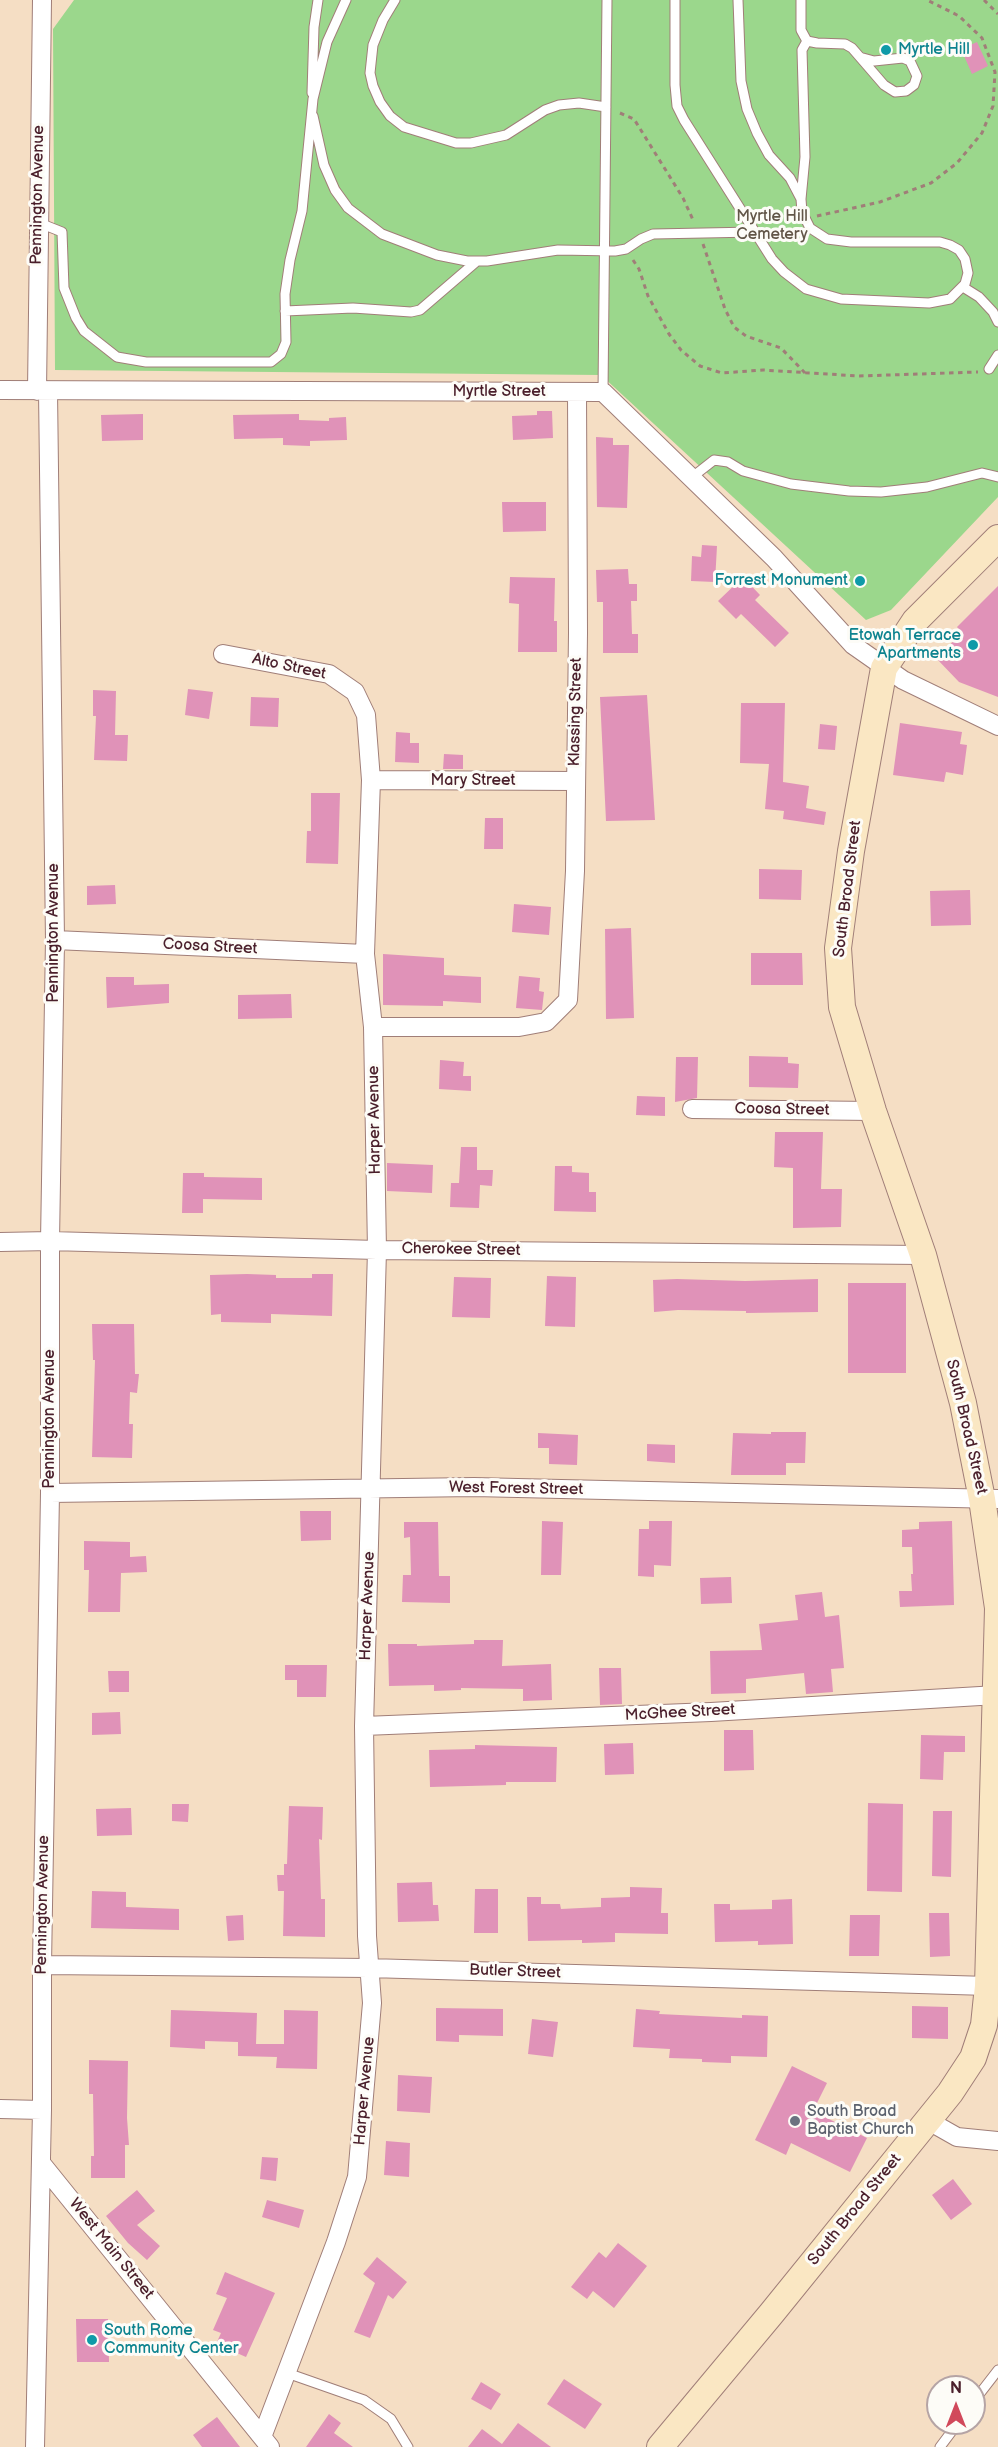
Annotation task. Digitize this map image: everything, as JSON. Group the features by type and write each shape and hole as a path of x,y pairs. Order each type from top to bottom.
{"main road":[{"name":"South Broad Street","path":"660,2447 950,2093 973,2058 984,2025 994,1854 998,1608 990,1499 923,1255 873,1112 842,1007 838,948 851,851 884,668 915,621 998,538"}],"street":[{"name":"Pennington Avenue","path":"35,2447 51,1493 50,1241 56,940 37,222 42,0"},
{"name":"Myrtle Street","path":"0,390 603,392"},
{"name":"Klassing Street","path":"373,1027 519,1027 546,1022 568,1000 575,871 578,633 577,392"},
{"path":"603,392 774,558 853,645 903,680 998,726"},
{"name":"Alto Street","path":"223,654 329,674 355,692 366,716 369,757"},
{"name":"Harper Avenue","path":"266,2442 287,2373 336,2242 357,2177 372,2004 367,1936 364,1726 377,1250 373,1027 365,954 371,780 369,757"},
{"name":"Mary Street","path":"371,780 575,781"},
{"name":"Coosa Street","path":"56,940 365,954"},
{"name":"Coosa Street","path":"692,1109 873,1112"},
{"name":"Cherokee Street","path":"0,1242 50,1241 377,1250 923,1255"},
{"name":"West Forest Street","path":"51,1493 485,1487 990,1499"},
{"name":"McGhee Street","path":"364,1726 699,1712 997,1695"},
{"name":"Butler Street","path":"42,1965 369,1968 988,1986"},
{"path":"0,2109 42,2110"},
{"path":"927,2120 957,2137 998,2141"},
{"name":"West Main Street","path":"41,2163 266,2442"}],"lane":[{"path":"318,0 311,76 314,118 324,165 335,190 348,208 382,234 437,255 477,261 558,250 605,252 626,249 653,234 755,232"},
{"path":"37,222 62,232 64,288 76,318 84,331 117,357 146,362 271,362 281,354 286,342 285,311 290,260 302,211 313,99 327,42 346,0"},
{"path":"396,0 383,20 373,45 370,73 380,102 390,116 404,127 456,143 471,143 506,135 544,110 559,105 579,104 606,107"},
{"path":"603,392 607,0"},
{"path":"675,0 677,105 684,120 772,259 783,272 795,283 818,294 863,301 929,303 950,299 963,287 968,273 965,259 959,250 950,245 940,242 851,242 828,239 810,228 802,212 801,199 805,157 802,51 807,41"},
{"path":"738,0 741,81 747,108 769,155 790,178 801,199"},
{"path":"801,0 801,30 807,41"},
{"path":"807,41 845,44 863,58 884,85 895,92 906,91 914,86 917,76 910,61 903,58 874,61 863,58"},
{"path":"285,311 353,308 411,312 420,310 477,261"},
{"path":"963,287 979,297 998,321"},
{"path":"989,369 998,355"},
{"path":"691,478 714,460 728,462 743,471 791,484 849,491 881,492 927,487 982,472 998,477"},
{"path":"986,2386 998,2370"},
{"path":"287,2373 364,2400 391,2419 408,2447"}],"path":[{"path":"805,218 880,202 931,183 957,163 982,133 993,106 995,72 982,38 959,16 927,0"},
{"path":"984,0 998,14"},
{"path":"626,249 639,269 648,296 669,334 681,350 700,366 722,373 763,370 859,376 910,373 972,374 989,369"}],"green space":[{"name":"Myrtle Hill Cemetery","path":"74,0 998,0 998,497 891,610 866,620 601,375 55,370 53,29"}],"building":[{"path":"977,42 988,66 972,74 961,49"},
{"path":"537,411 552,411 553,438 513,440 512,416 537,415"},
{"path":"143,414 143,440 102,441 101,415"},
{"path":"299,414 299,420 329,421 329,418 346,417 347,440 310,441 310,446 283,445 283,438 234,439 233,415"},
{"path":"596,437 613,438 613,445 629,445 627,508 597,507"},
{"path":"502,502 546,502 546,531 503,532"},
{"path":"702,545 717,546 715,582 691,581 692,556 701,557"},
{"path":"628,569 629,584 637,584 637,601 631,601 632,634 638,634 638,653 603,653 603,602 597,602 596,570"},
{"path":"510,577 555,578 554,621 557,621 557,652 518,652 519,604 509,603"},
{"path":"743,577 760,595 755,600 789,633 775,647 741,614 736,619 718,601"},
{"name":"Etowah Terrace Apartments","path":"998,586 998,697 959,682 936,658 962,633 957,627"},
{"path":"188,689 213,692 209,719 185,715"},
{"path":"93,690 116,691 115,735 128,735 127,761 94,760 96,716 93,716"},
{"path":"647,695 655,820 606,821 600,697"},
{"path":"251,697 279,698 278,727 250,726"},
{"path":"741,703 785,703 783,782 809,786 806,808 826,812 824,825 783,819 784,811 765,809 769,764 740,763"},
{"path":"900,723 962,732 960,744 967,745 963,775 946,772 944,782 893,775"},
{"path":"820,724 837,726 835,750 818,749"},
{"path":"396,732 410,733 410,743 419,743 419,763 395,762"},
{"path":"444,754 463,755 463,769 443,769"},
{"path":"311,793 340,793 338,864 306,863 307,831 311,831"},
{"path":"485,818 503,818 503,849 484,849"},
{"path":"759,869 802,870 801,900 759,899"},
{"path":"115,885 116,904 87,905 87,886"},
{"path":"970,890 971,925 931,926 930,891"},
{"path":"514,904 551,907 549,935 512,932"},
{"path":"631,928 634,1018 606,1019 605,929"},
{"path":"751,953 802,953 803,985 751,985"},
{"path":"383,954 444,958 444,975 481,977 481,1003 443,1001 443,1006 383,1005"},
{"path":"519,976 540,978 539,991 544,992 542,1010 516,1008"},
{"path":"106,977 134,977 134,985 169,984 169,1003 107,1008"},
{"path":"291,994 292,1018 238,1019 238,995"},
{"path":"749,1056 788,1057 788,1063 799,1064 798,1088 749,1087"},
{"path":"676,1057 698,1057 697,1098 675,1102"},
{"path":"440,1060 464,1062 463,1076 471,1076 471,1091 439,1089"},
{"path":"637,1096 665,1097 665,1116 636,1115"},
{"path":"775,1132 823,1132 821,1189 842,1189 841,1227 793,1228 793,1168 774,1167"},
{"path":"461,1147 477,1147 477,1170 493,1170 492,1186 480,1185 479,1208 450,1207 451,1183 459,1183"},
{"path":"387,1163 433,1165 432,1193 387,1191"},
{"path":"555,1166 572,1166 572,1172 589,1173 589,1192 596,1192 596,1212 554,1211"},
{"path":"183,1173 204,1173 204,1177 262,1178 262,1200 203,1199 203,1213 182,1213"},
{"path":"312,1274 333,1274 332,1316 271,1314 271,1323 221,1322 221,1314 211,1315 210,1275 276,1275 276,1278 312,1278"},
{"path":"547,1276 576,1277 575,1327 545,1326"},
{"path":"454,1277 491,1278 490,1318 452,1317"},
{"path":"818,1279 818,1312 746,1313 746,1311 678,1310 654,1312 653,1280 745,1281"},
{"path":"848,1283 906,1283 906,1373 848,1373"},
{"path":"92,1324 134,1324 135,1374 139,1374 137,1393 130,1392 129,1424 133,1424 132,1458 92,1457 95,1360 93,1360"},
{"path":"771,1432 806,1432 805,1463 786,1463 786,1475 731,1475 733,1433 771,1434"},
{"path":"538,1433 578,1435 577,1465 549,1464 549,1448 538,1448"},
{"path":"647,1444 675,1445 675,1463 647,1461"},
{"path":"300,1511 331,1511 331,1540 301,1541"},
{"path":"542,1521 563,1522 561,1575 541,1575"},
{"path":"649,1521 672,1521 671,1566 654,1565 654,1577 638,1576 639,1529 649,1529"},
{"path":"952,1521 954,1605 900,1607 899,1591 912,1591 911,1574 913,1574 912,1547 902,1547 902,1530 919,1529 919,1522"},
{"path":"404,1522 438,1522 439,1576 450,1576 450,1603 402,1602 403,1575 411,1575 410,1537 404,1538"},
{"path":"84,1541 130,1542 130,1557 146,1556 147,1572 121,1573 120,1612 88,1612 89,1570 84,1570"},
{"path":"731,1577 732,1603 701,1604 700,1578"},
{"path":"822,1592 825,1617 839,1615 844,1668 831,1669 833,1692 806,1694 804,1673 746,1679 746,1693 711,1694 710,1651 762,1650 759,1624 798,1620 795,1595"},
{"path":"474,1640 503,1640 502,1666 551,1664 552,1700 523,1701 523,1689 461,1688 461,1690 434,1691 434,1685 389,1686 388,1644 417,1644 417,1646 474,1644"},
{"path":"285,1665 327,1665 326,1697 297,1697 297,1680 285,1680"},
{"path":"599,1668 621,1668 622,1704 600,1705"},
{"path":"108,1671 129,1671 129,1692 109,1692"},
{"path":"120,1712 121,1734 92,1735 92,1713"},
{"path":"724,1730 753,1730 754,1770 724,1771"},
{"path":"921,1735 965,1736 965,1752 944,1752 943,1780 920,1779"},
{"path":"633,1743 634,1774 605,1775 604,1744"},
{"path":"475,1745 557,1747 556,1782 506,1782 506,1785 430,1787 429,1750 475,1749"},
{"path":"868,1803 903,1804 902,1892 867,1891"},
{"path":"172,1804 189,1804 188,1822 172,1821"},
{"path":"289,1806 323,1807 322,1840 319,1839 321,1899 325,1899 325,1937 283,1936 284,1891 278,1891 277,1875 284,1875 284,1864 287,1864"},
{"path":"131,1808 132,1835 97,1836 96,1809"},
{"path":"933,1811 952,1811 951,1877 932,1876"},
{"path":"432,1882 433,1905 438,1905 439,1921 398,1922 397,1883"},
{"path":"630,1887 662,1888 661,1913 668,1913 668,1934 615,1933 615,1942 528,1941 527,1897 541,1897 541,1904 560,1904 561,1909 601,1907 601,1898 630,1897"},
{"path":"475,1889 498,1889 498,1933 474,1933"},
{"path":"92,1891 126,1892 126,1907 179,1909 179,1930 91,1928"},
{"path":"792,1899 793,1944 758,1945 758,1941 715,1942 714,1904 730,1904 730,1910 772,1909 772,1900"},
{"path":"929,1913 949,1913 950,1956 930,1957"},
{"path":"243,1915 244,1940 228,1941 226,1916"},
{"path":"850,1915 880,1915 879,1956 849,1956"},
{"path":"912,2006 948,2007 948,2039 912,2038"},
{"path":"436,2008 503,2009 503,2036 459,2035 459,2042 436,2041"},
{"path":"636,2009 660,2011 659,2014 742,2018 742,2015 768,2016 767,2057 731,2056 731,2063 702,2062 702,2059 669,2058 670,2049 633,2047"},
{"path":"171,2010 257,2013 256,2044 284,2044 284,2010 318,2011 317,2069 276,2068 277,2057 238,2056 238,2042 205,2041 205,2049 170,2047"},
{"path":"532,2019 558,2022 553,2057 528,2054"},
{"path":"89,2060 128,2061 129,2145 125,2145 125,2178 91,2178 91,2156 94,2156 93,2094 89,2094"},
{"name":"South Broad Baptist Church","path":"792,2066 827,2083 813,2111 867,2138 850,2172 791,2143 786,2155 755,2140"},
{"path":"398,2075 432,2077 430,2113 397,2111"},
{"path":"386,2141 410,2143 409,2177 384,2175"},
{"path":"262,2157 278,2158 276,2181 260,2179"},
{"path":"953,2179 972,2204 951,2220 932,2195"},
{"path":"137,2190 155,2211 137,2225 160,2246 147,2260 128,2243 106,2216"},
{"path":"267,2200 304,2210 299,2228 262,2217"},
{"path":"618,2243 647,2266 614,2308 593,2291 587,2299 571,2287 599,2252 606,2258"},
{"path":"377,2257 407,2282 393,2299 388,2295 370,2338 354,2332 375,2283 363,2274"},
{"path":"225,2272 275,2293 246,2357 216,2344 221,2333 213,2330 227,2298 216,2294"},
{"name":"South Rome Community Center","path":"76,2319 108,2319 109,2362 77,2362"},
{"path":"564,2379 602,2404 585,2429 547,2404"},
{"path":"481,2382 501,2394 491,2410 471,2399"},
{"path":"329,2414 341,2423 334,2433 353,2447 306,2447"},
{"path":"217,2417 240,2447 202,2447 193,2435"},
{"path":"518,2423 551,2447 468,2447 482,2429 502,2444"}],"place":[{"name":"Myrtle Hill","path":"886,50"},
{"name":"Forrest Monument","path":"860,581"},
{"name":"Etowah Terrace Apartments","path":"973,645"},
{"name":"South Broad Baptist Church","path":"795,2121"},
{"name":"South Rome Community Center","path":"92,2340"}]}
